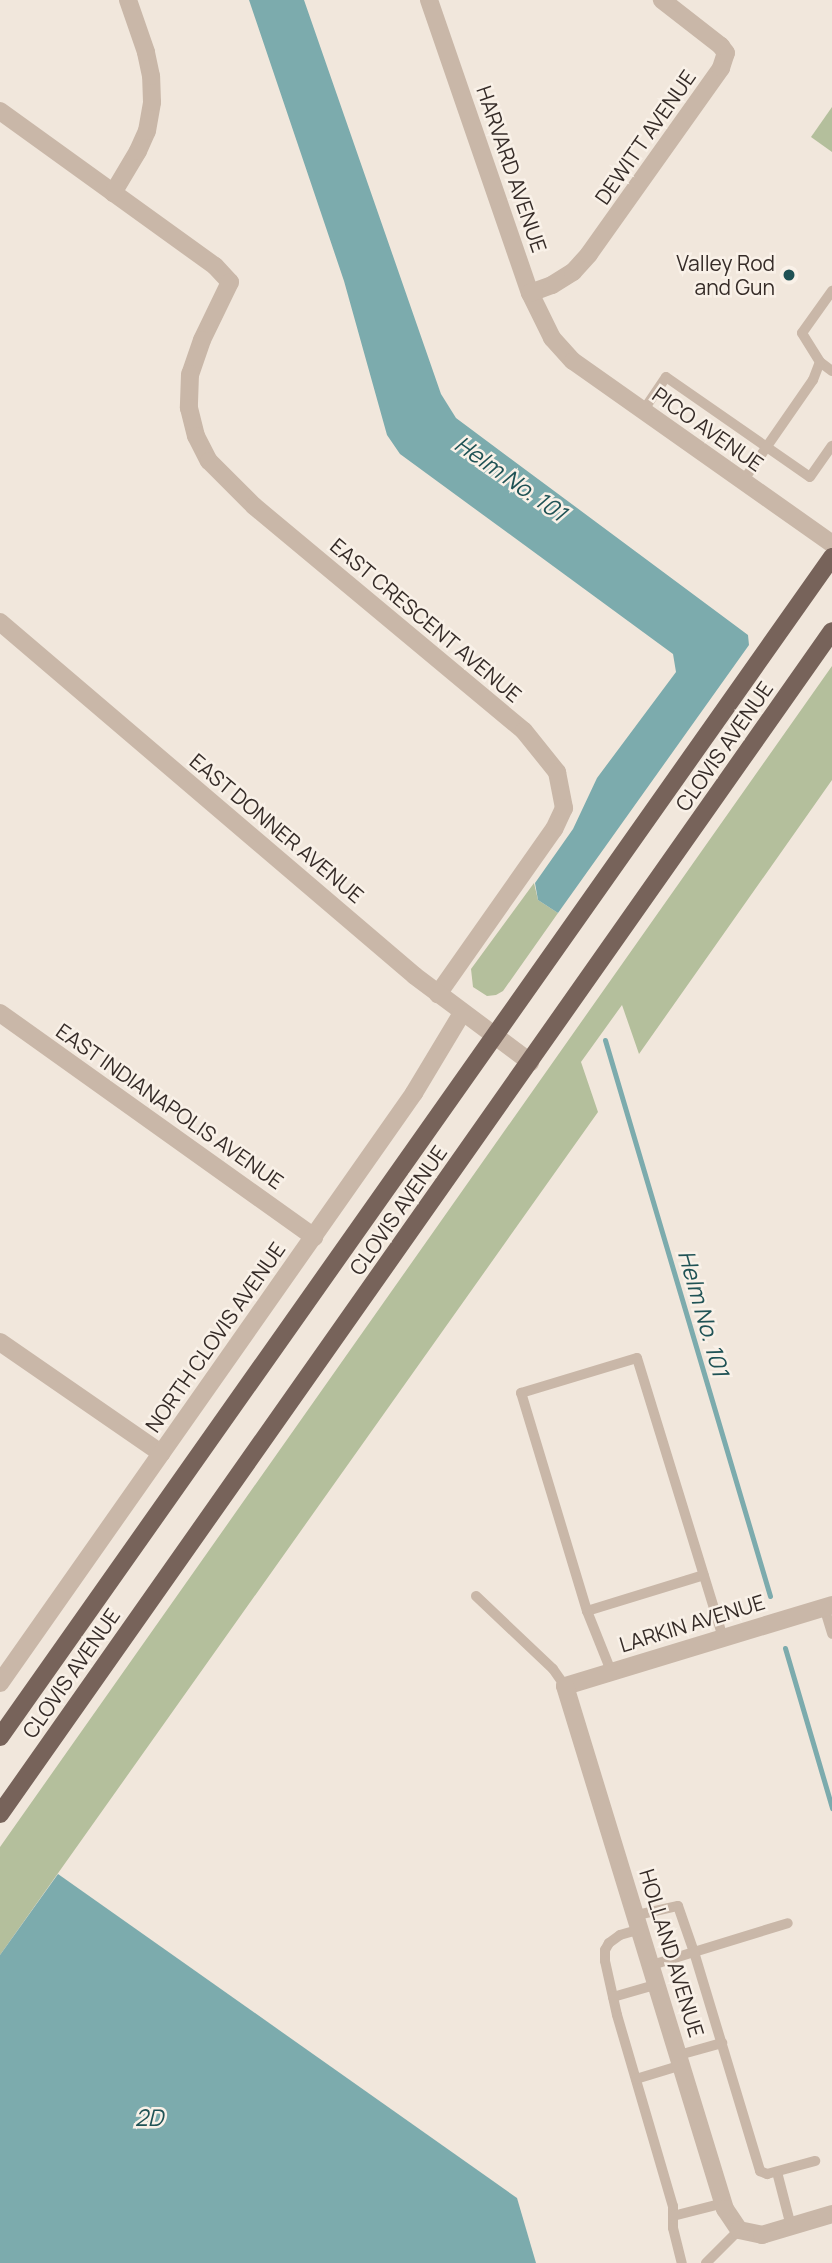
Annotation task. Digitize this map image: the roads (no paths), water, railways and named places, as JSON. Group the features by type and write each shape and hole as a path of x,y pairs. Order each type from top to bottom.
{"main road":[{"name":"CLOVIS AVENUE","path":"0,1737 832,557"},
{"name":"CLOVIS AVENUE","path":"0,1814 832,631"}],"street":[{"path":"0,111 113,193 147,131 152,102 151,76 146,52 128,0"},
{"name":"HARVARD AVENUE","path":"429,0 530,293 543,323 560,349"},
{"name":"DEWITT AVENUE","path":"530,293 552,285 573,272 589,254 721,68 726,53 721,46 662,0"},
{"name":"EAST CRESCENT AVENUE","path":"113,193 215,266 230,282 201,341 190,374 189,408 196,436 209,461 254,506 524,731 557,772 564,808 554,829 438,994"},
{"name":"PICO AVENUE","path":"560,349 832,544"},
{"name":"EAST DONNER AVENUE","path":"0,622 438,994 530,1062"},
{"name":"EAST INDIANAPOLIS AVENUE","path":"0,1013 314,1237"},
{"name":"NORTH CLOVIS AVENUE","path":"3,1674 414,1093 462,1013"},
{"path":"0,1342 160,1453"},
{"name":"LARKIN AVENUE","path":"565,1686 828,1606"},
{"name":"HOLLAND AVENUE","path":"565,1686 724,2203 739,2230"},
{"path":"739,2230 762,2235 832,2214"}],"lane":[{"path":"832,291 802,333 820,362 832,371"},
{"path":"743,481 813,380 820,362"},
{"path":"643,411 666,377 810,477 832,446"},
{"path":"611,1671 587,1611 522,1393 637,1358 723,1638"},
{"path":"587,1611 704,1575"},
{"path":"476,1596 553,1668 565,1686"},
{"path":"828,1606 832,1634"},
{"path":"682,2263 673,2228 673,2206 613,1997 605,1950 620,1935 639,1922 678,1906 760,2171 766,2174 777,2172 815,2161"},
{"path":"652,1965 788,1923"},
{"path":"613,1997 658,1984"},
{"path":"636,2079 722,2043"},
{"path":"777,2172 792,2226"},
{"path":"673,2216 724,2203"},
{"path":"706,2263 739,2230"}],"water":[{"path":"249,0 304,0 441,394 456,418 748,635 749,645 558,913 538,900 535,883 573,829 597,778 676,672 673,654 400,454 387,435 344,281"},
{"name":"2D","path":"58,1874 517,2198 536,2263 0,2263 0,1955"}],"waterway":[{"name":"Helm No. 101","path":"605,1040 770,1596"},
{"name":"Helm No. 101","path":"785,1648 832,1808"}],"place":[{"name":"Valley Rod and Gun","path":"789,275"}]}
